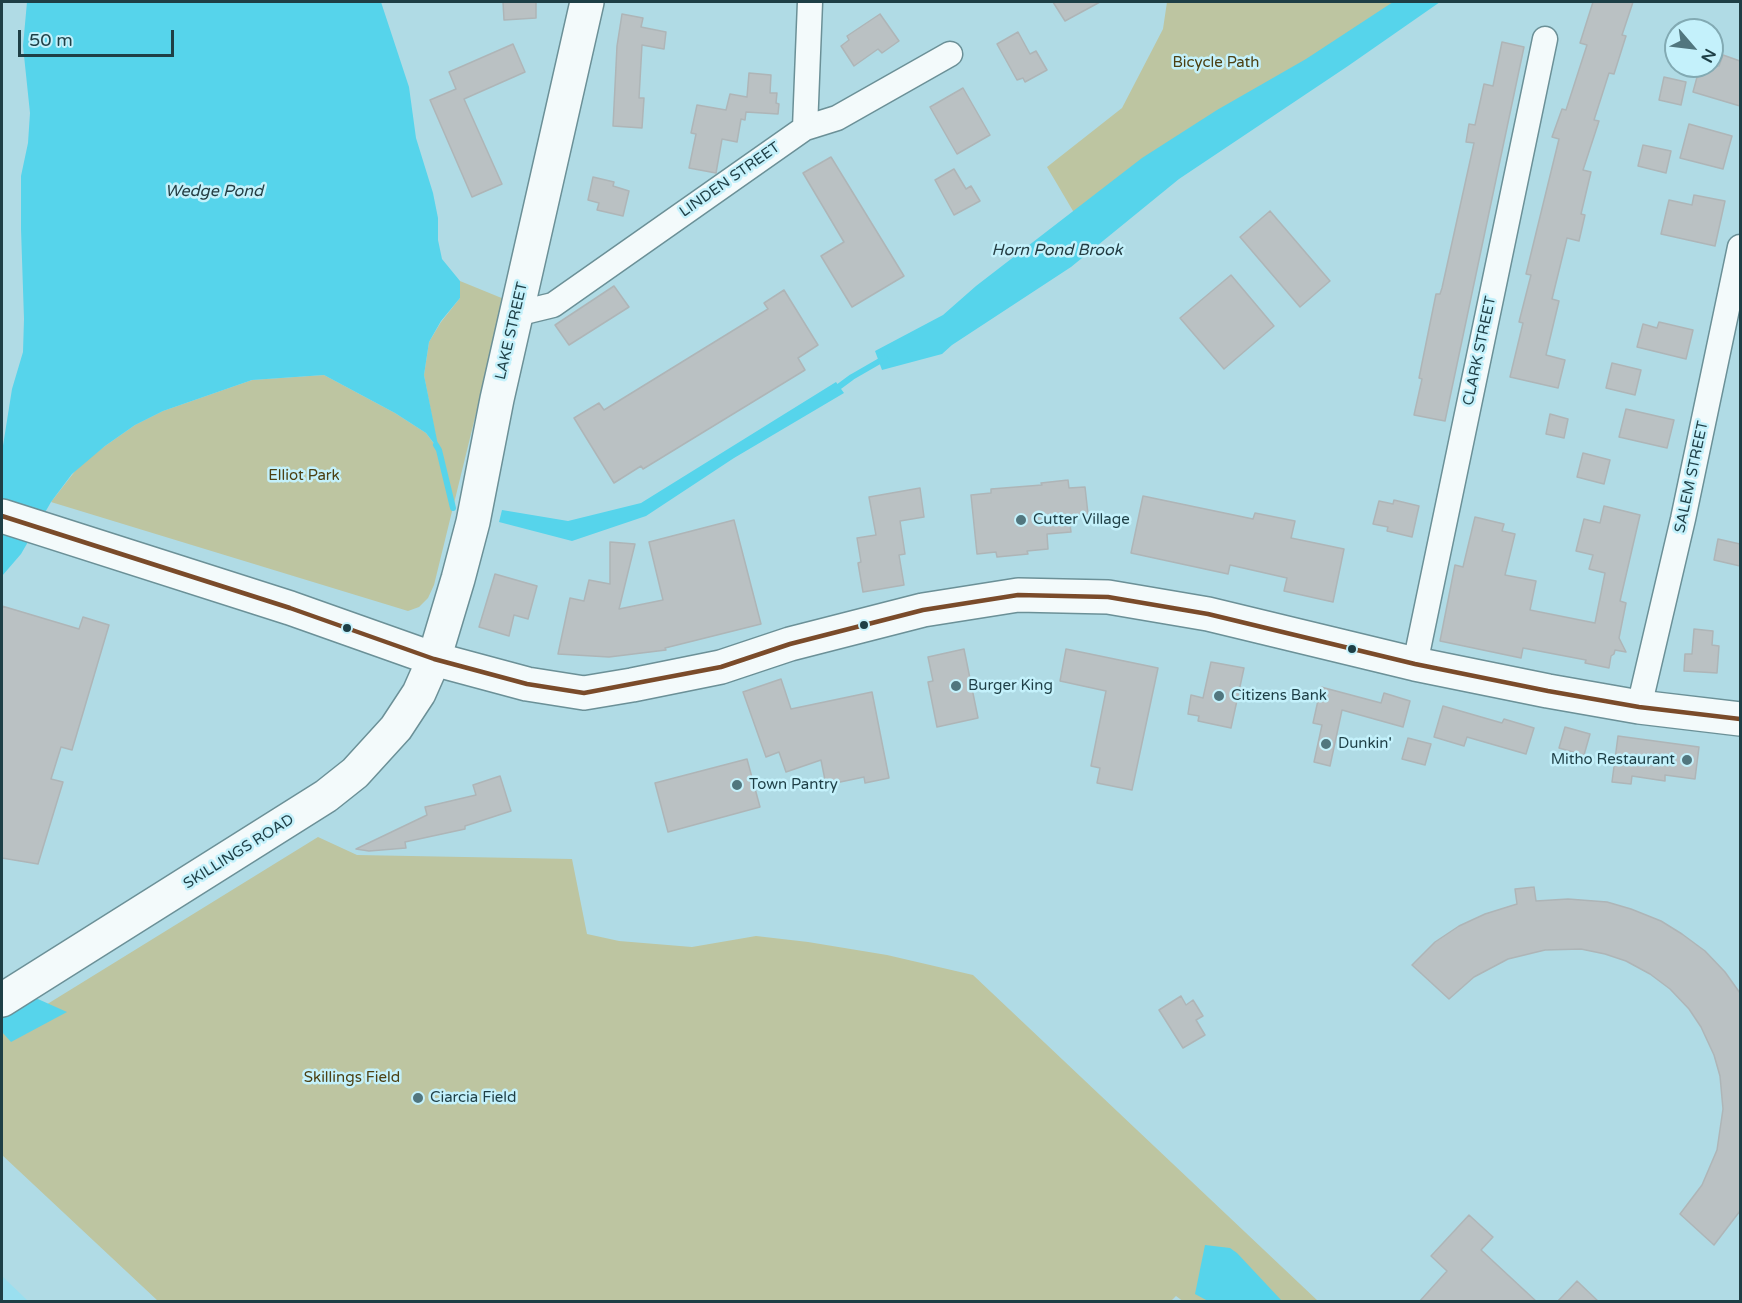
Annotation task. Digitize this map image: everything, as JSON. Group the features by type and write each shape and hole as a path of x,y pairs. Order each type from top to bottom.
{"main road":[{"name":"LAKE STREET","path":"434,659 473,522 497,399 587,2"},
{"path":"2,516 290,608 434,659 527,684 584,693 632,686 721,667 790,644 923,610 1018,595 1108,597 1208,614 1415,664 1640,707 1740,719"},
{"name":"SKILLINGS ROAD","path":"12,994 297,816 355,773 381,746 409,711 434,659"}],"street":[{"path":"805,128 810,2"},
{"name":"CLARK STREET","path":"1415,664 1545,39"},
{"name":"LINDEN STREET","path":"516,314 553,305 805,128 837,118 950,54"},
{"name":"SALEM STREET","path":"1640,707 1736,287 1740,247"}],"shaded area":[{"path":"2,1276 28,1301 2,1301"}],"green space":[{"name":"Bicycle Path","path":"1167,2 1395,2 1092,243 1047,167 1122,108 1163,29"},
{"name":"Elliot Park","path":"460,281 504,299 434,585 428,598 419,607 408,611 51,502 79,466 135,425 163,411 252,380 324,375 395,413 426,433 438,449 424,375 429,342 460,298"},
{"name":"Skillings Field","path":"318,837 357,855 572,859 587,934 619,941 692,947 756,936 887,955 973,975 1318,1301 1184,1302 1176,1296 1170,1302 158,1301 2,1155 2,1032"}],"water":[{"name":"Wedge Pond","path":"27,2 381,2 409,87 416,138 433,193 438,218 438,240 442,259 460,281 460,298 441,321 429,342 424,375 439,450 426,433 395,413 324,375 252,380 163,411 135,425 105,446 72,474 51,502 21,554 2,576 2,452 12,389 23,352 21,176 28,143 30,113 23,46"},
{"name":"Horn Pond Brook","path":"1393,2 1440,2 1179,179 1071,267 952,345 942,354 882,370 875,351 943,315 976,286 1142,158 1217,110 1306,59"},
{"path":"836,382 844,393 734,458 646,516 572,541 499,522 502,510 568,521 641,503"},
{"path":"2,983 67,1012 11,1042 2,1032"},
{"path":"1205,1245 1230,1248 1237,1253 1282,1301 1208,1301 1195,1294"}],"building":[{"path":"503,2 536,2 536,18 504,20"},
{"path":"1053,2 1100,2 1065,21"},
{"path":"1593,2 1633,2 1622,35 1626,36 1614,74 1609,73 1594,120 1599,121 1583,170 1591,172 1581,214 1585,215 1579,241 1567,238 1552,299 1559,301 1546,355 1565,360 1558,388 1510,377 1523,323 1519,322 1531,275 1526,274 1559,139 1552,137 1562,109 1566,110 1587,45 1580,43"},
{"path":"622,14 643,18 641,27 666,32 664,49 642,45 639,98 644,98 642,128 613,126 617,46"},
{"path":"880,14 899,41 882,53 878,49 854,66 841,46 849,40 847,36"},
{"path":"1018,32 1030,54 1036,51 1047,70 1025,82 1023,78 1017,80 997,44"},
{"path":"1502,42 1524,47 1445,421 1414,415 1422,379 1419,378 1436,294 1440,294 1442,288 1474,143 1466,142 1469,124 1475,125 1484,84 1493,86"},
{"path":"513,44 525,72 464,99 502,184 472,197 430,100 456,89 449,72"},
{"path":"1724,55 1740,61 1740,106 1693,92 1697,78 1724,78"},
{"path":"749,73 771,75 770,93 777,93 778,114 746,112 745,120 741,119 737,142 722,139 716,173 689,168 696,134 691,133 697,105 726,110 730,94 747,97"},
{"path":"1664,77 1686,82 1681,105 1659,100"},
{"path":"963,88 990,135 957,154 930,107"},
{"path":"1689,124 1732,136 1723,169 1680,158"},
{"path":"1643,145 1671,151 1666,173 1638,166"},
{"path":"831,157 904,276 852,307 821,256 844,242 803,173"},
{"path":"954,169 966,189 971,186 980,201 954,215 935,180"},
{"path":"593,177 614,182 613,186 629,191 623,216 597,210 599,203 588,200"},
{"path":"1694,195 1725,201 1715,246 1661,234 1669,200 1692,205"},
{"path":"1270,211 1330,281 1300,307 1240,237"},
{"path":"1231,275 1274,326 1224,369 1180,318"},
{"path":"614,286 629,307 569,345 555,325"},
{"path":"784,290 818,345 798,358 805,370 643,469 641,466 614,483 574,418 599,403 604,410 768,309 764,303"},
{"path":"1659,322 1693,330 1686,359 1637,347 1643,324 1657,328"},
{"path":"1612,363 1641,370 1635,395 1606,388"},
{"path":"1626,409 1674,420 1667,448 1619,437"},
{"path":"1550,414 1568,419 1564,438 1546,434"},
{"path":"1583,453 1610,460 1604,484 1577,477"},
{"name":"Cutter Village","path":"1068,480 1069,488 1085,487 1088,514 1069,516 1071,532 1047,534 1048,549 1027,551 1028,554 997,557 996,552 977,554 971,495 991,493 991,489 1042,485 1041,483"},
{"path":"920,488 924,517 900,521 905,554 899,555 904,585 863,592 857,538 876,535 869,497"},
{"path":"1143,496 1253,519 1255,513 1295,521 1291,538 1344,549 1333,602 1284,591 1287,578 1230,565 1228,574 1131,553"},
{"path":"1394,500 1419,506 1412,537 1387,531 1388,527 1373,524 1379,501 1393,504"},
{"path":"1604,506 1640,515 1620,601 1626,603 1619,638 1626,652 1615,650 1611,656 1609,668 1585,663 1586,660 1523,648 1521,658 1440,641 1455,565 1463,567 1475,517 1504,524 1502,531 1515,534 1505,575 1536,581 1530,610 1595,623 1605,573 1589,569 1593,555 1576,551 1584,519 1600,523"},
{"path":"734,520 761,624 665,648 666,650 609,657 558,654 570,598 584,601 589,580 610,584 610,542 635,544 619,609 663,600 649,542"},
{"path":"1718,539 1740,544 1740,566 1714,560"},
{"path":"495,574 537,586 528,619 514,615 509,636 479,627"},
{"path":"2,606 79,629 83,617 109,625 72,750 61,747 51,779 63,782 38,864 2,858"},
{"path":"1694,629 1713,631 1712,645 1719,646 1717,673 1684,671 1685,654 1692,654"},
{"name":"Burger King","path":"964,649 978,718 937,727 928,682 933,681 928,657"},
{"path":"1066,649 1158,668 1132,790 1097,783 1100,768 1091,766 1106,691 1060,681"},
{"path":"1211,662 1244,668 1231,728 1198,721 1199,716 1188,714 1191,695 1203,698"},
{"path":"781,679 791,709 872,692 889,778 865,783 864,777 826,785 821,760 786,772 779,752 766,757 743,692"},
{"path":"1321,687 1381,703 1384,693 1410,701 1403,727 1342,710 1330,766 1314,762 1322,725 1313,723"},
{"path":"1443,706 1502,723 1504,719 1534,728 1526,754 1467,737 1464,746 1434,737"},
{"path":"1565,727 1590,734 1584,755 1559,748"},
{"path":"1618,736 1699,747 1695,779 1665,775 1665,781 1632,776 1631,784 1612,782"},
{"path":"1408,738 1431,744 1425,765 1402,759"},
{"path":"747,759 760,807 668,832 655,783"},
{"path":"500,776 511,811 465,826 465,829 405,842 406,848 369,851 356,849 427,815 425,807 476,795 473,785"},
{"path":"1534,887 1536,901 1568,899 1607,902 1661,921 1705,951 1725,972 1740,993 1740,1211 1714,1245 1680,1214 1702,1185 1717,1150 1723,1109 1720,1076 1714,1055 1701,1027 1689,1009 1670,989 1650,974 1626,961 1581,949 1545,950 1508,959 1474,977 1449,999 1412,965 1435,942 1459,926 1485,914 1517,904 1515,889"},
{"path":"1181,996 1186,1005 1193,1000 1203,1016 1196,1020 1205,1035 1183,1048 1159,1010"},
{"path":"1469,1215 1493,1237 1481,1250 1537,1302 1419,1302 1447,1271 1431,1256"},
{"path":"1577,1281 1599,1302 1557,1302"}],"waterway":[{"name":"Horn Pond Brook","path":"833,391 885,358"},
{"name":"Horn Pond Brook","path":"436,445 453,508"}],"transit line":[{"path":"2,516 290,608 434,659 527,684 584,693 721,667 790,644 923,610 1018,595 1108,597 1208,614 1415,664 1548,691 1639,707 1740,719"}],"place":[{"name":"Cutter Village","path":"1021,520"},
{"name":"Burger King","path":"956,686"},
{"name":"Citizens Bank","path":"1219,696"},
{"name":"Dunkin'","path":"1326,744"},
{"name":"Mitho Restaurant","path":"1687,760"},
{"name":"Town Pantry","path":"737,785"},
{"name":"Ciarcia Field","path":"418,1098"}]}
